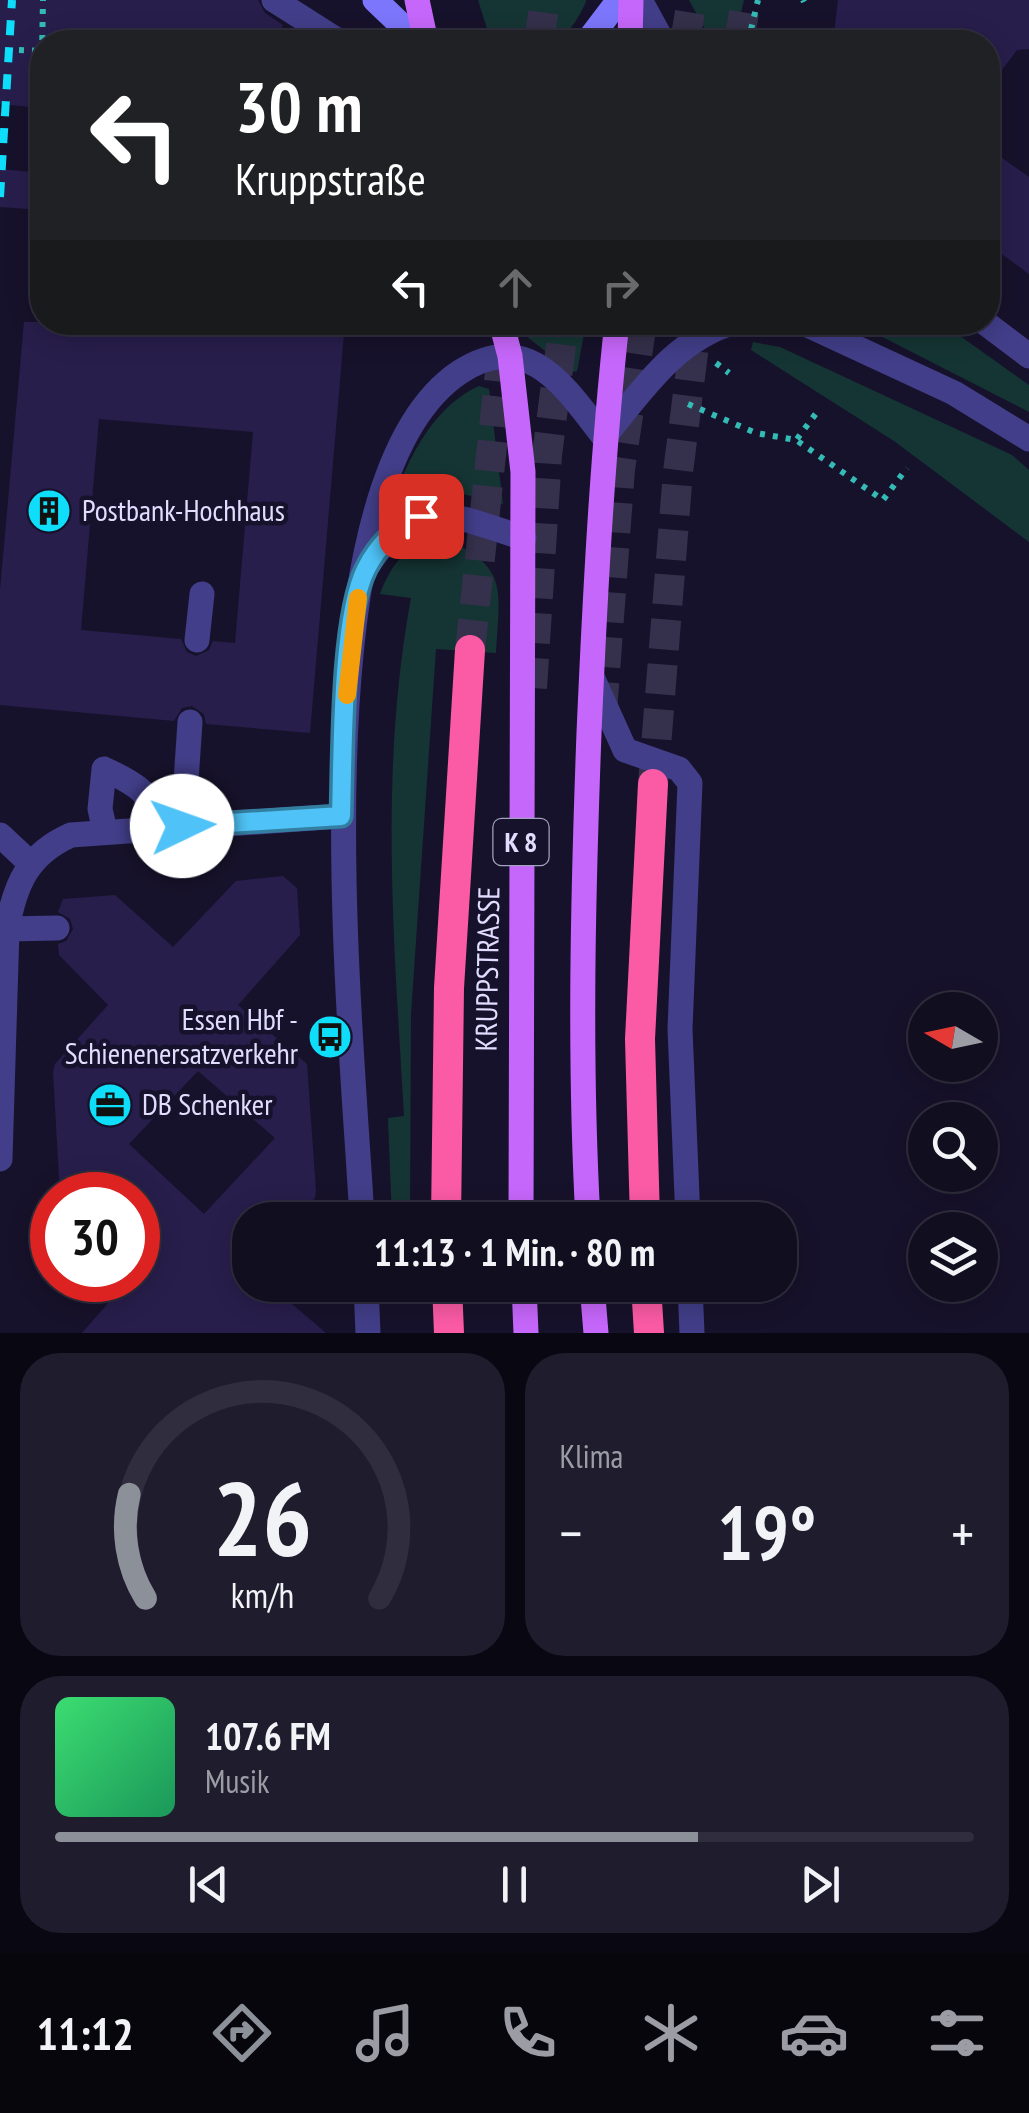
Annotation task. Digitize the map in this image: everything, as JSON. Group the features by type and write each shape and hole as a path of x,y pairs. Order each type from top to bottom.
{"highway":[{"path":"446,1202 449,988 470,650"},
{"path":"645,1202 640,1039 653,784"},
{"path":"448,1302 449,1333"},
{"path":"647,1302 649,1333"}],"main road":[{"path":"375,0 409,30"},
{"path":"417,0 421,30"},
{"path":"596,30 619,0"},
{"path":"630,30 631,0"},
{"name":"KRUPPSTRASSE","path":"504,335 523,472 521,1202"},
{"name":"K 8","path":"587,1202 582,1012 592,677 604,437 616,335"},
{"path":"525,1302 526,1333"},
{"path":"593,1302 596,1333"}],"street":[{"path":"274,0 321,30"},
{"path":"640,0 656,30"},
{"path":"1000,334 1029,356"},
{"path":"361,1202 341,816 350,644 387,479 411,424 456,375 473,364 510,356 532,362 557,378 604,437 663,365 705,335"},
{"path":"828,335 954,393 1029,439"},
{"path":"365,570 400,527 421,516 442,516 524,538"},
{"path":"197,640 202,594"},
{"path":"592,677 626,750 678,769 690,783 680,1029 687,1202"},
{"path":"174,827 190,722"},
{"path":"104,830 100,809 104,768 150,796 174,827"},
{"path":"0,1159 8,930 13,892 30,863 48,845 71,835 104,830 341,816"},
{"path":"0,836 30,863"},
{"path":"8,930 57,928"},
{"path":"367,1302 368,1333"},
{"path":"691,1302 692,1333"}],"path":[{"path":"42,30 43,0"},
{"path":"751,30 758,0"},
{"path":"19,50 30,51"},
{"path":"716,363 729,373"},
{"path":"688,404 756,433 796,440 883,500 907,468"},
{"path":"796,440 820,408"}],"green space":[{"path":"478,0 586,0 569,30 487,30"},
{"path":"689,0 744,0 737,30 705,30"},
{"path":"584,335 577,371 572,372 526,336"},
{"path":"878,335 959,335 1029,385 1029,412"},
{"path":"753,342 780,347 1012,455 1029,470 1029,542 894,441 751,350"},
{"path":"479,386 489,389 503,504 451,491 418,492 393,501 425,434 449,406"},
{"path":"445,539 466,549 490,571 498,597 496,653 436,649 411,1014 410,1202 391,1202 388,1118 404,1116 393,921 392,792 401,663 411,598 380,594 403,555"}],"building":[{"path":"0,0 258,0 265,13 283,25 280,30 30,30 30,107 0,104"},
{"path":"838,0 1029,0 1029,49 1017,50 1000,73 1000,30 834,30"},
{"path":"1000,156 1029,177 1029,274 1000,253"},
{"path":"0,169 30,172 30,209 0,207"},
{"name":"Postbank-Hochhaus","path":"24,322 30,322 30,335 344,335 310,733 206,724 204,714 192,706 182,708 174,721 0,705 0,590","holes":["99,419 253,432 235,643 213,641 209,650 196,656 187,652 181,639 81,630"]},
{"name":"DB Schenker","path":"283,876 297,888 300,935 238,1005 307,1064 315,1198 312,1202 232,1202 232,1302 290,1302 326,1333 82,1333 109,1302 160,1302 160,1173 204,1214 275,1138 198,1071 129,1144 159,1172 59,1172 55,1064 108,1005 59,955 58,944 66,941 73,929 70,919 58,912 63,899 115,895 173,947 236,881"}],"tunnel":[{"path":"541,30 545,0"},
{"path":"687,30 692,0"},
{"path":"741,30 746,0"},
{"path":"470,650 504,335"},
{"path":"532,688 547,455 562,335"},
{"path":"602,712 620,469 640,335"},
{"path":"653,784 678,472 695,335"}],"railway":[{"path":"0,197 12,0"}],"slow traffic":[{"path":"347,695 358,598"}],"place":[{"name":"Postbank-Hochhaus","path":"49,511"},
{"name":"Essen Hbf - Schienenersatzverkehr","path":"330,1037"},
{"name":"DB Schenker","path":"110,1105"}],"route":[{"path":"182,826 341,816 350,644 365,570 400,527 421,516"}]}
